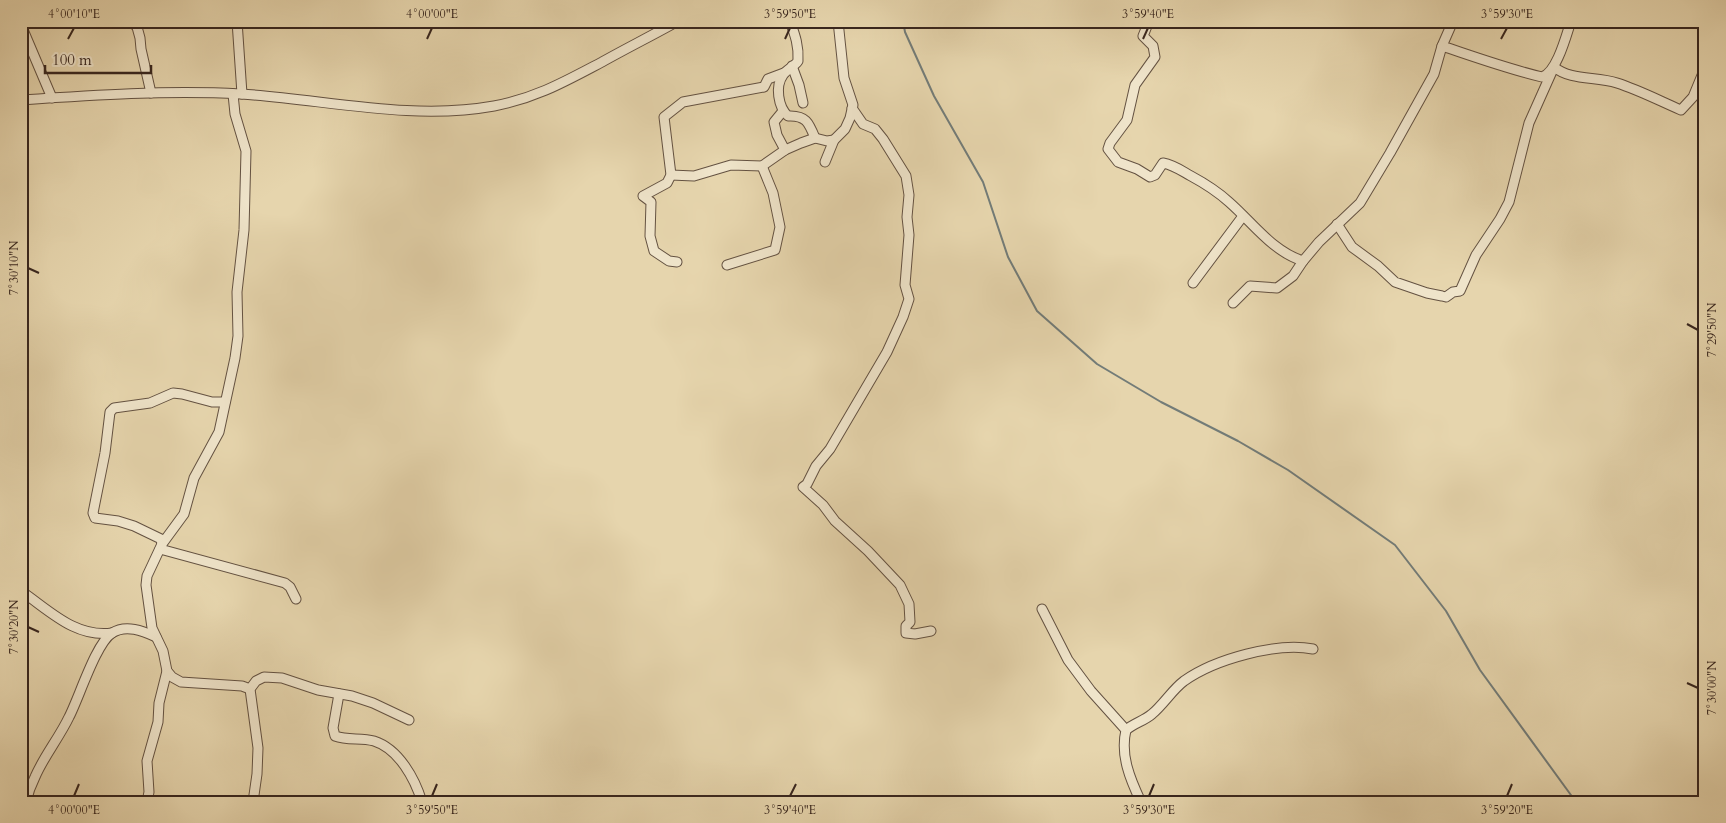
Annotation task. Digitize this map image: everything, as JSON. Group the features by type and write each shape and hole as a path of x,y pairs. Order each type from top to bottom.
{"street":[{"path":"130,21 136,27 140,38 151,93"},
{"path":"147,802 149,792 147,761 158,722 159,703 167,671 163,651 152,628 146,585 147,576 161,546 184,514 194,478 219,432 238,336 237,292 244,212 246,152 235,114 237,94 236,21"},
{"path":"21,100 151,93 237,94 391,110 447,110 494,106 534,96 565,83 678,21"},
{"path":"790,21 798,41 798,61 784,73 780,80 778,101 783,112 788,116 798,115 806,121 815,138"},
{"path":"838,21 844,78 852,108 864,124 879,134 906,176 909,235 904,285 909,299 887,352 830,449 816,466 807,484 803,487 823,505 835,521 868,551 900,585 909,604 910,622 906,626 906,633 916,634 931,631"},
{"path":"1149,21 1143,36 1153,46 1155,57 1135,85 1129,104 1127,120 1110,143 1108,149 1118,162 1137,169 1150,177 1155,175 1164,163 1170,164 1200,181 1228,200 1270,243 1289,257 1303,262"},
{"path":"1233,304 1250,286 1277,288 1293,276 1337,224 1360,202 1434,74 1442,46 1453,21"},
{"path":"1337,224 1352,247 1396,282 1442,296 1460,291 1476,255 1509,202 1529,122 1554,67 1571,21"},
{"path":"21,24 52,98"},
{"path":"1442,46 1494,65 1542,77 1547,75 1554,67"},
{"path":"792,66 803,103"},
{"path":"1554,67 1561,73 1604,79 1618,83 1682,110 1693,97 1705,68"},
{"path":"677,262 669,262 654,251 650,236 650,202 643,196 667,184 671,175 664,117 683,102 764,87 768,79 784,73"},
{"path":"825,162 834,140 848,124 852,108"},
{"path":"783,112 774,122 774,127 785,150"},
{"path":"671,175 694,176 731,165 762,166 785,150 815,138 827,141 834,140"},
{"path":"727,265 775,250 780,227 773,193 762,166"},
{"path":"1192,283 1243,216"},
{"path":"161,546 161,540 134,526 118,521 95,518 93,513 105,454 110,412 114,408 150,403 173,393 212,402 225,402"},
{"path":"161,546 285,583 290,587 296,599"},
{"path":"21,591 70,626 103,634 128,628 144,631 156,637"},
{"path":"1042,609 1068,660 1091,691 1126,730"},
{"path":"26,802 35,776 68,719 94,659 104,640 112,633"},
{"path":"1141,802 1125,761 1123,742 1126,730 1154,713 1184,681 1209,668 1230,659 1283,647 1313,649"},
{"path":"167,671 172,677 181,682 242,686 250,689"},
{"path":"253,802 258,748 250,689 256,681 264,677 282,678 318,690 352,696 373,703 409,720"},
{"path":"339,694 333,728 335,736 343,739 375,741 393,752 413,780 422,802"}],"waterway":[{"path":"903,21 905,32 934,96 983,182 1008,257 1037,311 1097,364 1161,402 1238,441 1288,470 1395,545 1446,611 1480,670 1576,802"}]}
